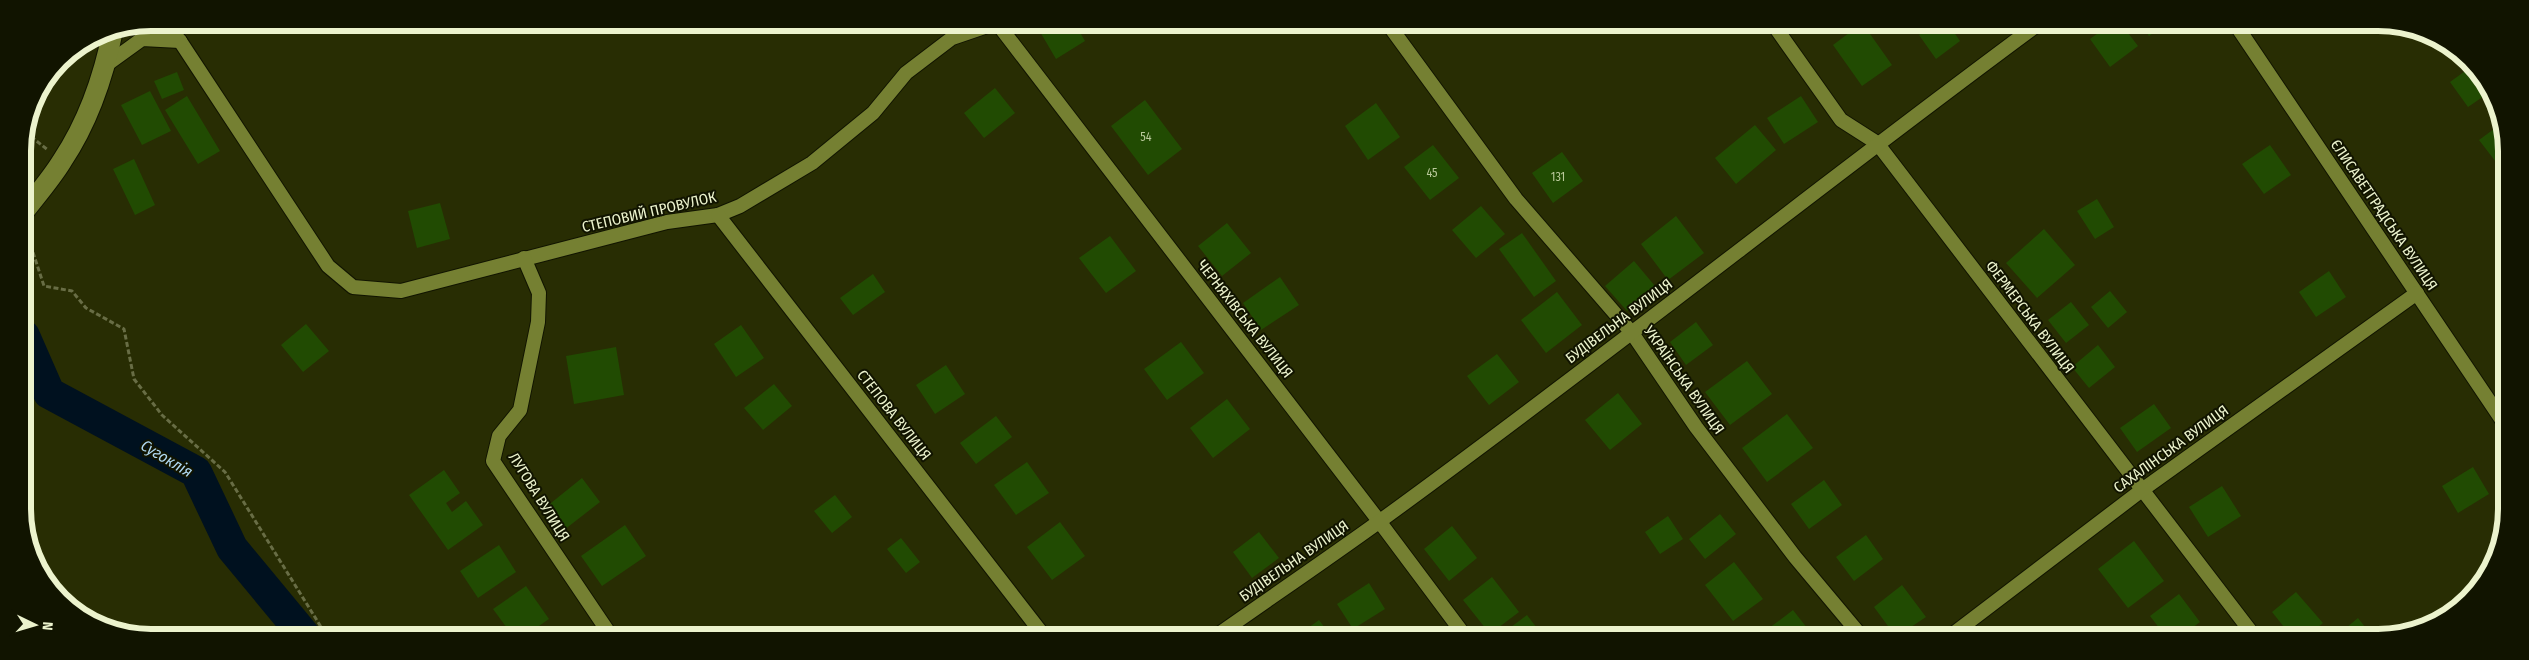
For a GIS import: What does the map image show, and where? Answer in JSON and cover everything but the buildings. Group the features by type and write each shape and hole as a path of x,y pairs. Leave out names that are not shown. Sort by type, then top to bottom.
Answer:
{"street":[{"name":"СТЕПОВИЙ ПРОВУЛОК","path":"172,31 328,266 353,287 401,291 667,222 718,215 740,206 812,163 873,113 906,73 952,38 974,31"},
{"name":"ЧЕРНЯХІВСЬКА ВУЛИЦЯ","path":"1001,31 1380,521 1459,628"},
{"name":"УКРАЇНСЬКА ВУЛИЦЯ","path":"1393,31 1516,199 1632,333 1708,442 1795,557 1855,628"},
{"name":"ФЕРМЕРСЬКА ВУЛИЦЯ","path":"1778,31 1841,120 1877,143 2248,628"},
{"name":"БУДІВЕЛЬНА ВУЛИЦЯ","path":"1227,629 1380,521 1632,333 1877,143 2029,31"},
{"name":"ЄЛИСАВЕТГРАДСЬКА ВУЛИЦЯ","path":"2240,31 2498,414"},
{"path":"32,210 79,132 106,64 111,38"},
{"path":"106,64 142,39 180,41"},
{"name":"СТЕПОВА ВУЛИЦЯ","path":"718,215 1038,629"},
{"name":"ЛУГОВА ВУЛИЦЯ","path":"524,258 539,293 538,322 520,410 499,436 493,461 606,629"},
{"name":"САХАЛІНСЬКА ВУЛИЦЯ","path":"1961,628 2142,490 2417,293"}],"path":[{"path":"32,137 62,161"},
{"path":"32,244 44,286 72,291 86,308 124,328 134,379 162,415 224,472 322,629"}],"waterway":[{"name":"Сугоклія","path":"31,353 49,393 196,472 232,548 299,629"}]}
